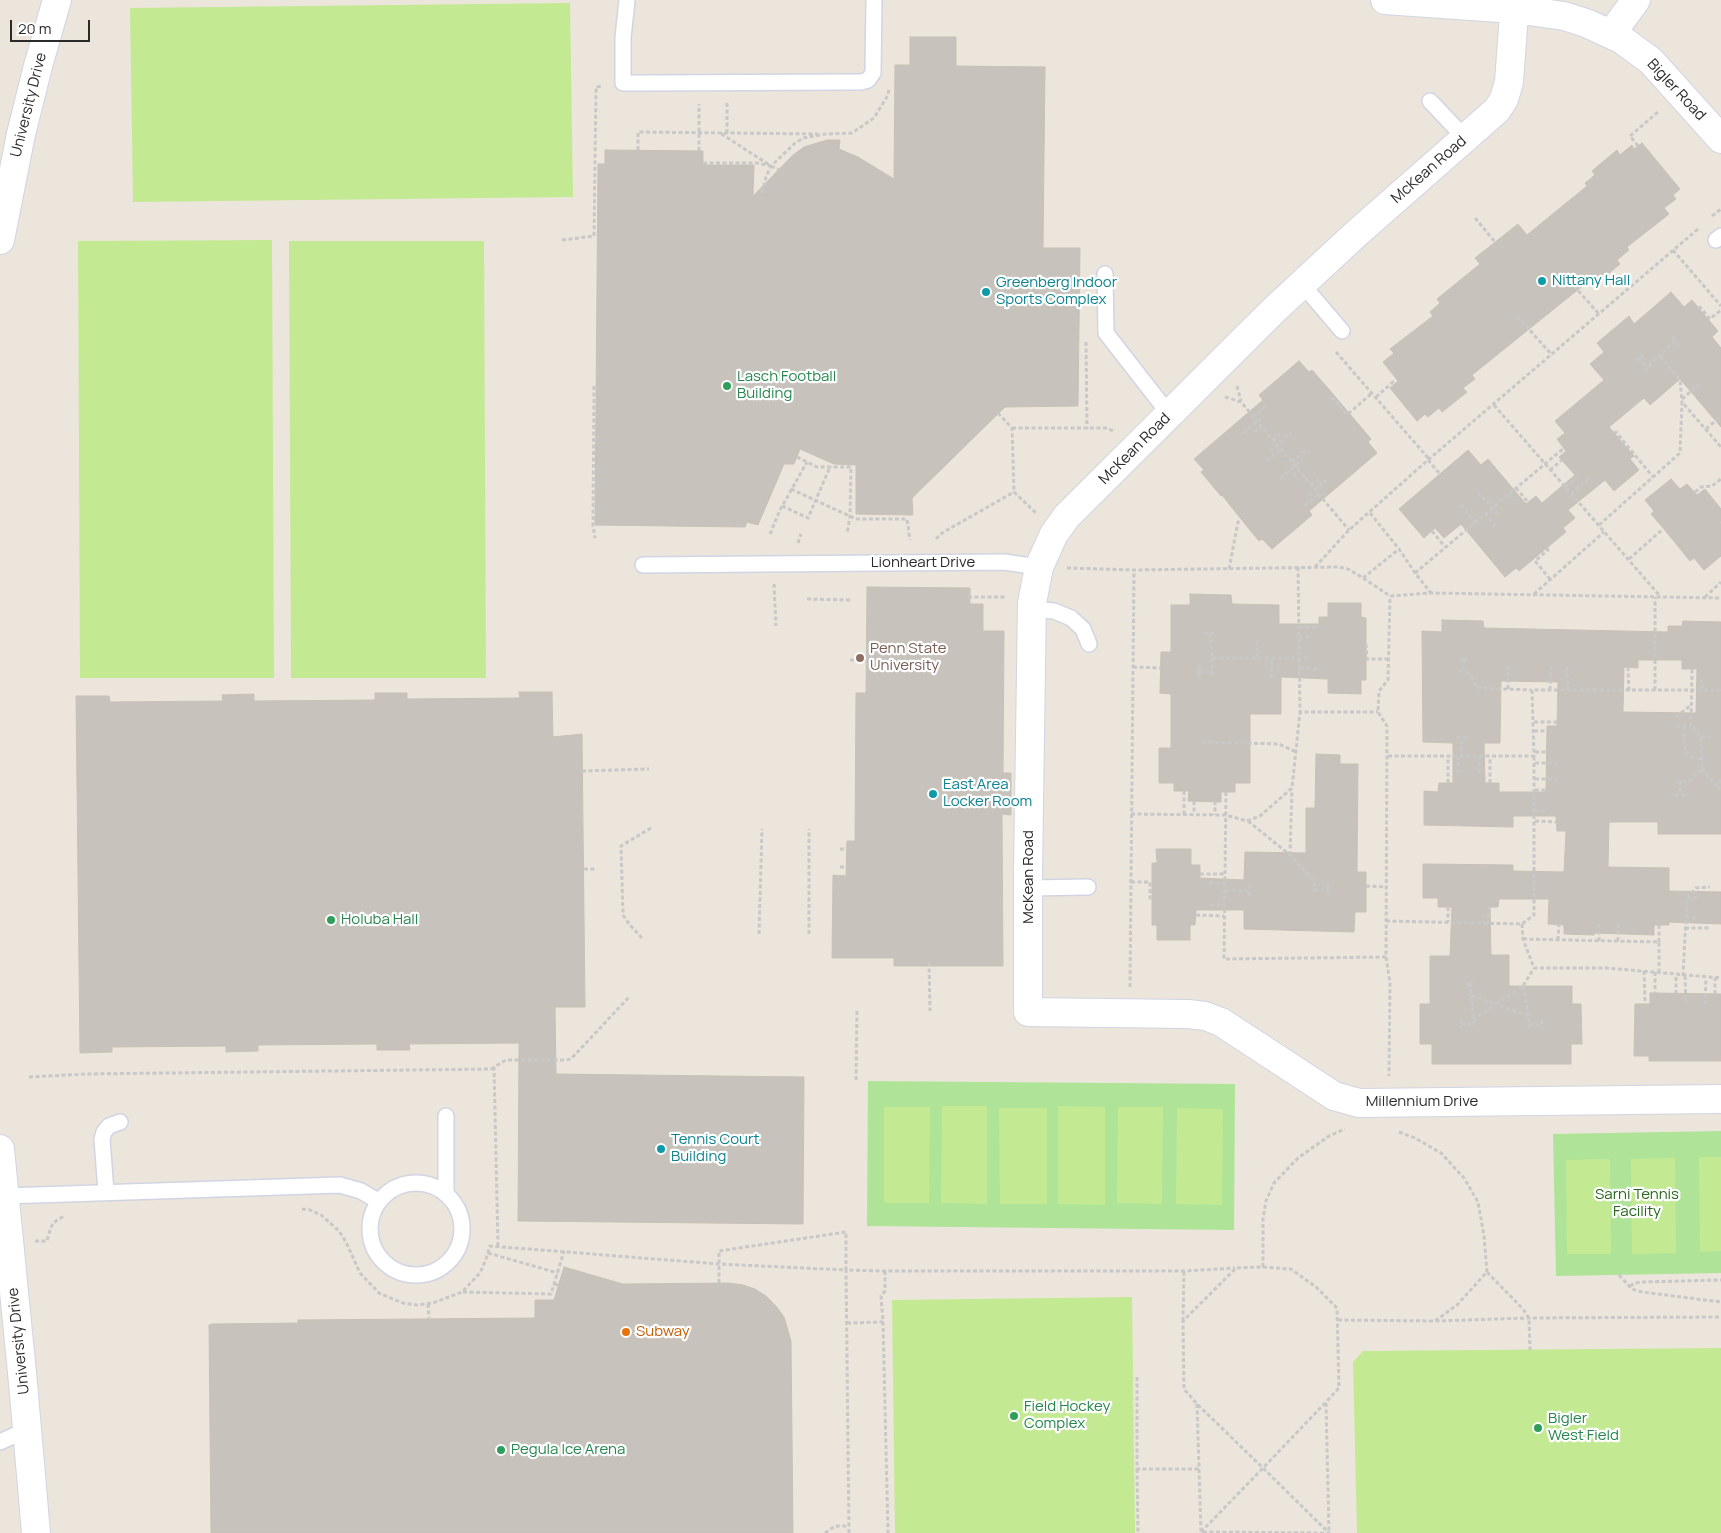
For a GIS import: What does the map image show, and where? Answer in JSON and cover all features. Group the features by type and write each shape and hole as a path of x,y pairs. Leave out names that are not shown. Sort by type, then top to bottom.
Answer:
{"street":[{"name":"University Drive","path":"0,240 38,66 57,0"},
{"name":"Bigler Road","path":"1385,0 1514,4 1574,18 1612,34 1641,53 1661,71 1721,139"},
{"path":"1612,34 1636,0"},
{"name":"McKean Road","path":"1028,1012 1024,603 1054,534 1068,516 1302,284 1497,110 1507,91 1512,62 1514,4"},
{"name":"Millennium Drive","path":"1028,1012 1188,1014 1205,1016 1221,1022 1334,1096 1359,1103 1721,1099"},
{"name":"University Drive","path":"0,1149 28,1429 36,1533"}],"lane":[{"path":"627,0 623,38 623,83 848,82 868,80 873,73 874,0"},
{"path":"1430,101 1465,138"},
{"path":"1105,274 1106,332 1170,414"},
{"path":"1302,284 1342,331"},
{"name":"Lionheart Drive","path":"643,565 1004,562 1039,566"},
{"path":"1024,603 1054,610 1071,618 1084,629 1089,644"},
{"path":"1028,888 1088,887"},
{"path":"446,1116 446,1193"},
{"path":"106,1192 102,1140 104,1132 109,1126 120,1122"},
{"path":"408,1183 428,1184 446,1193 458,1207 463,1224 462,1242 453,1258 440,1270 422,1276 404,1275 388,1267 376,1253 370,1236 371,1218 378,1202 392,1189 408,1183"},
{"path":"5,1196 340,1185 361,1191 378,1202"},
{"path":"0,1442 28,1429"}],"path":[{"path":"562,240 596,236 596,87 623,83"},
{"path":"699,150 700,83"},
{"path":"727,133 728,83"},
{"path":"1638,146 1630,136 1652,117"},
{"path":"638,150 638,132 826,134"},
{"path":"720,133 780,170"},
{"path":"762,193 766,176 772,166 795,143"},
{"path":"705,165 705,163 748,163 772,166"},
{"path":"1707,220 1721,208"},
{"path":"1475,218 1495,242"},
{"path":"1314,567 1350,530 1429,460 1700,226"},
{"path":"1673,250 1721,308 1710,319 1699,308"},
{"path":"1574,286 1599,314"},
{"path":"1517,316 1552,355"},
{"path":"1087,429 1086,340 1106,332"},
{"path":"1672,337 1679,345"},
{"path":"1644,371 1675,341"},
{"path":"1335,350 1440,474"},
{"path":"1636,361 1643,355"},
{"path":"1599,525 1680,453 1682,400 1680,380 1660,356"},
{"path":"1639,358 1648,368"},
{"path":"1376,397 1392,382 1394,384"},
{"path":"1682,400 1702,382"},
{"path":"594,386 593,525 595,538"},
{"path":"1331,399 1348,415 1372,393"},
{"path":"1220,396 1241,402 1350,530"},
{"path":"1682,400 1720,445"},
{"path":"1253,417 1267,405"},
{"path":"1494,405 1660,597"},
{"path":"998,413 1012,428 1014,492 1041,518"},
{"path":"1243,433 1264,416"},
{"path":"1706,429 1721,416"},
{"path":"1254,432 1261,426"},
{"path":"1012,428 1107,428 1120,438"},
{"path":"1270,451 1291,432"},
{"path":"1614,433 1616,432 1654,477"},
{"path":"1273,440 1280,434"},
{"path":"1415,573 1564,448"},
{"path":"1266,461 1280,449"},
{"path":"1292,462 1306,450"},
{"path":"797,457 817,467 851,466 850,516 847,534"},
{"path":"1281,478 1302,460"},
{"path":"1550,470 1562,460"},
{"path":"770,534 782,506 806,462"},
{"path":"782,506 808,518 830,467"},
{"path":"1293,476 1299,471"},
{"path":"1309,495 1330,478"},
{"path":"1565,487 1577,478"},
{"path":"1571,494 1589,478"},
{"path":"1311,485 1318,479"},
{"path":"1708,492 1721,479"},
{"path":"1694,492 1701,487 1712,486"},
{"path":"1516,488 1528,502"},
{"path":"791,489 856,519 906,517 910,540"},
{"path":"936,539 942,533 1014,492"},
{"path":"1478,492 1498,514"},
{"path":"1305,506 1319,494"},
{"path":"1509,494 1514,501"},
{"path":"1461,506 1475,522"},
{"path":"1370,513 1431,593"},
{"path":"1485,513 1497,528"},
{"path":"1229,569 1240,519"},
{"path":"1628,560 1664,529"},
{"path":"1432,531 1445,547"},
{"path":"1533,595 1604,532"},
{"path":"1547,548 1548,550 1535,561 1550,579"},
{"path":"1363,578 1399,549"},
{"path":"1039,566 1134,570 1339,567 1348,569 1390,596 1431,593 1721,598"},
{"path":"1290,855 1292,788 1300,712 1298,567"},
{"path":"1129,1013 1134,570"},
{"path":"1704,597 1721,582"},
{"path":"774,583 776,626"},
{"path":"1390,596 1388,680 1379,691 1378,712 1387,726 1388,756 1386,957 1390,983 1389,1130 1415,1138 1441,1153 1453,1164 1472,1188 1478,1202 1484,1236 1487,1272 1524,1309 1529,1318 1530,1350"},
{"path":"968,597 1024,603"},
{"path":"1655,597 1655,690"},
{"path":"807,599 850,600"},
{"path":"1299,627 1319,627"},
{"path":"1204,633 1216,633"},
{"path":"1210,633 1212,677"},
{"path":"1299,637 1309,637"},
{"path":"1257,641 1257,658"},
{"path":"1366,644 1367,659 1388,659"},
{"path":"1212,658 1309,658"},
{"path":"1271,678 1272,659"},
{"path":"1458,672 1464,667 1466,659 1459,659"},
{"path":"850,660 867,660"},
{"path":"1508,666 1508,689"},
{"path":"1133,667 1161,668"},
{"path":"1199,667 1199,677"},
{"path":"1464,667 1478,688 1532,690 1721,690"},
{"path":"1550,690 1551,667"},
{"path":"1567,667 1568,690"},
{"path":"1300,668 1318,669"},
{"path":"1628,668 1628,690"},
{"path":"1692,669 1691,725 1701,737 1702,769 1715,785 1720,785"},
{"path":"1199,672 1212,672"},
{"path":"1702,678 1702,690"},
{"path":"1386,921 1522,924 1534,915 1535,752 1532,690"},
{"path":"1676,717 1691,705"},
{"path":"1300,712 1378,712"},
{"path":"1534,722 1557,722"},
{"path":"1676,726 1691,725"},
{"path":"1684,726 1685,751 1694,758 1702,759"},
{"path":"1534,731 1547,731"},
{"path":"1456,737 1468,737"},
{"path":"1701,737 1712,737"},
{"path":"1458,773 1462,738"},
{"path":"1204,744 1204,742 1279,744 1296,752"},
{"path":"1535,752 1547,752"},
{"path":"1388,756 1534,756"},
{"path":"1448,756 1448,783"},
{"path":"1479,773 1480,756"},
{"path":"1490,757 1490,783"},
{"path":"1535,762 1557,763"},
{"path":"582,771 649,769"},
{"path":"1685,795 1678,795 1678,782 1689,781 1702,769"},
{"path":"1535,779 1557,779"},
{"path":"1719,790 1720,779"},
{"path":"1247,821 1260,816 1292,788"},
{"path":"1535,790 1546,790"},
{"path":"1184,791 1184,814"},
{"path":"1226,792 1224,959 1386,957"},
{"path":"1194,801 1194,814"},
{"path":"1215,802 1216,815"},
{"path":"1535,811 1546,811"},
{"path":"1131,814 1226,815 1247,821 1290,855 1314,881 1314,892 1328,893 1328,885"},
{"path":"1535,821 1556,822"},
{"path":"642,938 623,915 621,846 651,828"},
{"path":"759,934 762,829"},
{"path":"809,829 809,934"},
{"path":"840,849 847,849"},
{"path":"840,867 846,867"},
{"path":"584,869 595,869"},
{"path":"1200,874 1225,874"},
{"path":"1131,882 1150,882 1150,898 1152,898"},
{"path":"1209,883 1225,884"},
{"path":"1249,885 1249,896"},
{"path":"1366,886 1386,886"},
{"path":"1686,1004 1684,976 1687,898 1696,888 1710,887"},
{"path":"1224,890 1249,890"},
{"path":"1687,898 1699,898"},
{"path":"1210,905 1224,905"},
{"path":"1448,907 1448,922"},
{"path":"1488,924 1489,907"},
{"path":"1196,915 1224,916"},
{"path":"1458,917 1458,923"},
{"path":"1478,918 1478,923"},
{"path":"1686,918 1699,918"},
{"path":"1522,924 1523,939 1534,968"},
{"path":"1558,940 1559,924"},
{"path":"1599,924 1599,941"},
{"path":"1618,924 1618,941"},
{"path":"1659,925 1659,973"},
{"path":"1685,928 1709,928"},
{"path":"1569,934 1569,940"},
{"path":"1590,934 1590,941"},
{"path":"1628,935 1628,941"},
{"path":"1649,935 1649,942"},
{"path":"1523,939 1659,942"},
{"path":"929,962 930,1012"},
{"path":"1534,968 1607,968 1721,978"},
{"path":"1461,1024 1473,1024 1496,1004 1523,986 1534,968"},
{"path":"1644,971 1645,1004"},
{"path":"1654,972 1655,994"},
{"path":"1676,975 1676,994"},
{"path":"1705,1004 1706,978"},
{"path":"1715,978 1715,994"},
{"path":"1470,983 1473,1024"},
{"path":"1523,986 1529,1026 1542,1024"},
{"path":"1471,996 1529,1016"},
{"path":"498,1246 494,1067 506,1060 571,1059 629,997"},
{"path":"856,1080 857,1011"},
{"path":"29,1077 87,1074 494,1069"},
{"path":"1263,1267 1263,1219 1266,1201 1274,1183 1298,1158 1313,1147 1344,1129 1354,1128"},
{"path":"298,1208 310,1210 321,1215 339,1231 360,1273 379,1293 403,1303 428,1304 447,1299 462,1292 480,1273 490,1246 719,1264 846,1270 1184,1271 1263,1267 1291,1269 1338,1308 1339,1388 1200,1533"},
{"path":"47,1241 53,1224 70,1213"},
{"path":"719,1283 719,1251 846,1232 849,1533"},
{"path":"462,1292 551,1294 564,1252"},
{"path":"488,1253 558,1273"},
{"path":"1183,1321 1236,1268"},
{"path":"885,1271 885,1291 881,1296 888,1533"},
{"path":"1184,1271 1184,1389 1329,1533"},
{"path":"1434,1322 1457,1305 1487,1272"},
{"path":"1619,1275 1630,1286 1642,1292 1721,1302"},
{"path":"1630,1286 1642,1282 1721,1280"},
{"path":"554,1284 561,1286"},
{"path":"428,1304 429,1318"},
{"path":"1338,1320 1434,1322 1529,1318 1721,1317"},
{"path":"847,1323 883,1322"},
{"path":"1137,1377 1138,1533"},
{"path":"1326,1402 1329,1533"},
{"path":"1198,1404 1200,1533"},
{"path":"1137,1469 1199,1469"},
{"path":"825,1533 835,1526 849,1526"},
{"path":"1200,1533 1329,1533"}],"green space":[{"path":"570,3 573,197 133,202 130,8"},
{"path":"272,240 274,678 80,678 78,241"},
{"path":"289,241 484,241 486,678 291,678"},
{"path":"868,1081 1235,1084 1234,1230 867,1226"},
{"path":"942,1106 987,1106 987,1204 941,1203"},
{"path":"1058,1106 1105,1107 1105,1205 1058,1204"},
{"path":"884,1107 930,1107 929,1203 884,1203"},
{"path":"1118,1107 1163,1107 1162,1204 1117,1203"},
{"path":"999,1108 1047,1108 1047,1204 1000,1204"},
{"path":"1177,1108 1223,1109 1222,1205 1176,1204"},
{"name":"Sarni Tennis Facility","path":"1721,1131 1721,1273 1556,1276 1553,1134"},
{"path":"1699,1157 1721,1157 1721,1251 1700,1252"},
{"path":"1675,1158 1676,1253 1632,1254 1631,1159"},
{"path":"1610,1159 1611,1254 1567,1254 1566,1160"},
{"name":"Field Hockey Complex","path":"1132,1297 1135,1533 895,1533 892,1300"},
{"name":"Bigler West Field","path":"1721,1348 1721,1533 1357,1533 1353,1362 1363,1351"}],"building":[{"path":"910,37 956,37 956,66 1045,67 1043,248 1080,248 1078,406 1005,407 912,498 913,515 856,514 856,465 834,464 800,449 794,464 784,464 758,525 747,522 745,527 595,525 598,164 605,164 605,150 703,151 703,165 754,165 753,196 793,155 804,147 827,140 840,140 839,149 858,157 894,179 895,65 910,65"},
{"name":"Nittany Hall","path":"1642,143 1680,189 1673,195 1676,199 1664,208 1669,214 1627,247 1629,250 1617,260 1620,264 1596,284 1592,280 1580,288 1472,375 1475,379 1463,388 1467,392 1442,412 1439,408 1428,417 1425,414 1417,421 1390,388 1398,381 1383,362 1394,353 1390,349 1433,316 1430,312 1440,303 1437,299 1480,264 1475,258 1518,224 1527,235 1587,186 1585,183 1595,175 1592,171 1617,150 1620,155 1632,145 1634,149"},
{"path":"1671,292 1684,307 1692,300 1718,331 1712,337 1721,348 1721,427 1680,379 1650,405 1644,398 1609,427 1634,456 1630,459 1639,470 1614,491 1605,480 1568,510 1575,518 1563,528 1566,532 1519,571 1516,568 1505,577 1461,524 1444,538 1435,528 1424,538 1399,509 1468,450 1481,465 1488,459 1526,504 1536,496 1542,503 1575,475 1559,457 1566,451 1557,439 1565,433 1555,421 1604,380 1590,364 1604,352 1597,343 1629,316 1634,324"},
{"path":"1299,361 1309,372 1312,370 1333,394 1371,439 1368,442 1377,453 1309,511 1312,515 1272,549 1262,539 1259,541 1201,472 1204,470 1194,459 1263,400 1259,395"},
{"path":"1671,479 1680,489 1687,484 1697,495 1705,489 1721,509 1721,556 1704,570 1694,558 1690,561 1651,514 1654,511 1645,500"},
{"name":"East Area Locker Room","path":"867,587 970,588 970,604 983,604 983,631 1004,631 1003,773 1011,773 1011,815 1002,814 1003,966 894,966 894,958 832,958 833,875 846,876 847,841 855,841 856,693 866,693"},
{"path":"1190,594 1231,595 1232,604 1279,605 1279,624 1319,624 1319,617 1328,617 1328,603 1361,603 1361,617 1366,618 1366,680 1361,680 1361,694 1328,693 1328,679 1281,677 1281,714 1250,714 1250,783 1235,783 1235,792 1221,792 1221,802 1188,801 1189,791 1174,791 1174,783 1159,783 1159,748 1171,748 1171,694 1160,693 1161,652 1171,652 1171,605 1190,605"},
{"path":"1442,620 1483,621 1484,628 1668,632 1668,626 1682,626 1683,621 1721,622 1721,834 1658,834 1658,822 1609,822 1608,867 1669,868 1669,891 1721,892 1721,924 1669,922 1669,925 1654,925 1654,935 1564,934 1564,925 1548,924 1549,899 1499,899 1498,907 1490,907 1491,955 1509,955 1509,986 1572,986 1572,1004 1581,1004 1582,1044 1571,1044 1571,1064 1432,1064 1432,1044 1420,1044 1420,1004 1430,1004 1430,956 1450,956 1452,907 1438,907 1438,898 1423,898 1423,864 1513,865 1513,871 1564,872 1566,831 1557,831 1556,816 1513,816 1513,827 1424,825 1424,791 1438,792 1439,783 1453,783 1453,743 1423,742 1422,631 1442,632","holes":["1638,660 1682,660 1682,669 1697,669 1696,713 1623,712 1624,667 1638,668","1501,681 1558,682 1557,726 1547,726 1546,792 1499,792 1499,783 1485,783 1484,743 1500,743"]},
{"name":"Holuba Hall","path":"519,692 552,692 553,737 582,734 585,1007 555,1007 556,1074 804,1077 803,1224 518,1221 519,1043 409,1044 410,1050 377,1050 377,1044 258,1045 258,1051 226,1052 226,1046 112,1047 112,1052 80,1053 76,696 109,696 110,702 223,701 222,695 254,694 254,701 375,700 375,693 407,693 407,699 520,698"},
{"path":"1316,754 1340,755 1340,764 1358,764 1357,872 1366,872 1366,912 1355,912 1354,932 1244,929 1244,910 1196,910 1195,925 1190,925 1190,940 1157,940 1157,925 1152,925 1152,863 1157,863 1156,849 1191,849 1191,865 1200,865 1200,878 1244,880 1245,852 1306,853 1306,808 1315,808"},
{"path":"1650,993 1721,994 1721,1061 1649,1061 1649,1056 1634,1056 1635,1004 1650,1004"},
{"name":"Pegula Ice Arena","path":"564,1267 623,1284 729,1283 743,1285 755,1289 766,1296 776,1306 784,1317 791,1341 793,1533 211,1533 209,1325 298,1323 298,1320 535,1318 535,1300 554,1300"}],"place":[{"name":"Nittany Hall","path":"1542,281"},
{"name":"Greenberg Indoor Sports Complex","path":"986,292"},
{"name":"Lasch Football Building","path":"727,386"},
{"name":"Penn State University","path":"860,658"},
{"name":"East Area Locker Room","path":"933,794"},
{"name":"Holuba Hall","path":"331,920"},
{"name":"Tennis Court Building","path":"661,1149"},
{"name":"Subway","path":"626,1332"},
{"name":"Field Hockey Complex","path":"1014,1416"},
{"name":"Bigler West Field","path":"1538,1428"},
{"name":"Pegula Ice Arena","path":"501,1450"}]}
